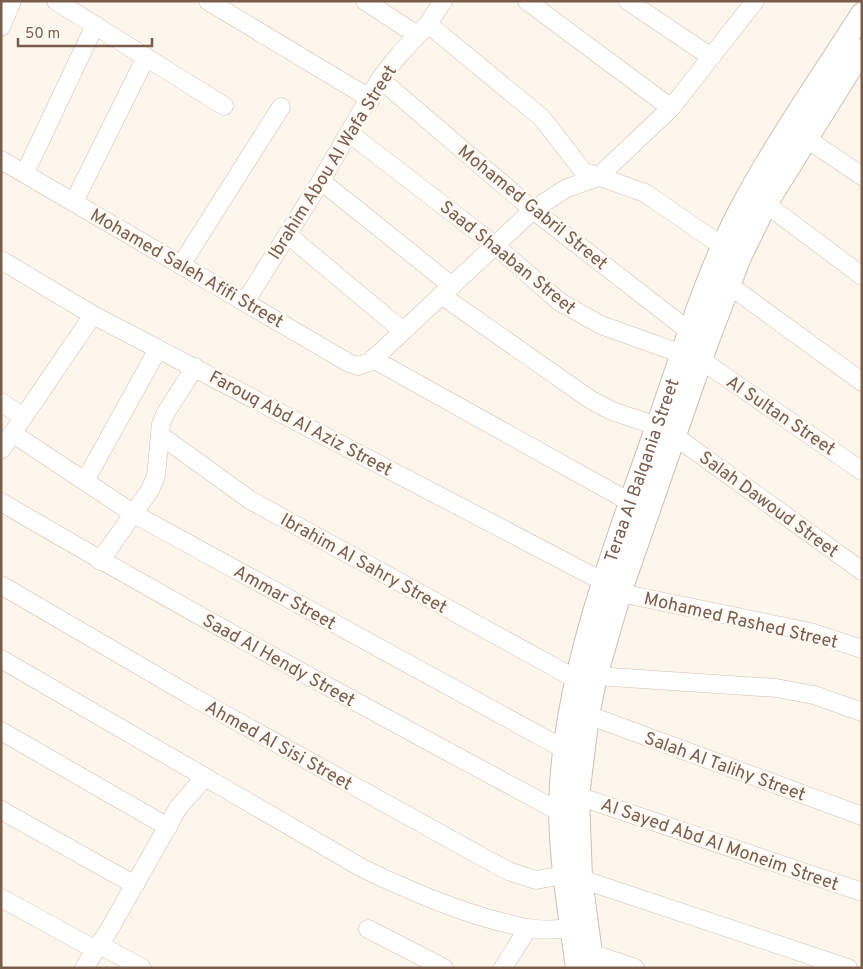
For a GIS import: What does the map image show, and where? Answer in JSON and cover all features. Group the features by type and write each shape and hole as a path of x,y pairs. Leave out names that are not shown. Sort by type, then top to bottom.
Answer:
{"street":[{"path":"56,1 224,106"},
{"path":"208,1 370,99"},
{"path":"365,1 422,30 542,118 576,165 598,177 615,181 646,193 722,246"},
{"name":"Ibrahim Abou Al Wafa Street","path":"245,302 321,182 380,80 422,30 443,1"},
{"path":"527,1 671,108"},
{"path":"628,1 711,57"},
{"path":"630,502 373,359 533,210 565,190 598,177 671,108 752,2"},
{"path":"1,27 8,3"},
{"name":"Teraa Al Balqania Street","path":"691,357 689,331 722,246 774,152 862,14"},
{"path":"24,174 95,25"},
{"path":"74,202 146,57"},
{"name":"Teraa Al Balqania Street","path":"587,963 579,927 573,877 560,812 564,750 612,587 691,357 729,285 766,204 859,59"},
{"name":"Mohamed Gabril Street","path":"380,80 533,210 689,331"},
{"path":"182,265 281,107"},
{"name":"Saad Shaaban Street","path":"349,133 496,246 560,302 601,325 691,357"},
{"path":"807,139 862,176"},
{"name":"Mohamed Saleh Afifi Street","path":"1,160 354,365 367,365 373,359"},
{"name":"Salah Dawoud Street","path":"321,182 446,291 591,400 627,417 666,432 862,571"},
{"path":"766,204 862,276"},
{"path":"288,235 403,331"},
{"name":"Farouq Abd Al Aziz Street","path":"1,260 92,314 612,587"},
{"path":"729,285 862,382"},
{"path":"1,450 92,314"},
{"path":"85,481 158,348"},
{"name":"Al Sultan Street","path":"691,357 862,470"},
{"path":"100,560 150,490 156,476 160,435 165,414 195,368"},
{"path":"1,402 24,417"},
{"name":"Teraa Al Balqania Street","path":"612,587 630,502 666,432"},
{"name":"Ammar Street","path":"12,433 134,514 564,750"},
{"name":"Ibrahim Al Sahry Street","path":"160,435 250,500 586,677"},
{"name":"Saad Al Hendy Street","path":"1,502 100,560 560,812"},
{"name":"Ahmed Al Sisi Street","path":"1,584 193,697 508,871 536,880 573,877"},
{"name":"Mohamed Rashed Street","path":"612,587 810,632 862,649"},
{"path":"1,659 362,868 402,887 443,904 528,928 579,927"},
{"path":"586,677 776,688 814,695 862,712"},
{"name":"Teraa Al Balqania Street","path":"573,877 578,796 588,715 586,677"},
{"name":"Salah Al Talihy Street","path":"588,715 862,816"},
{"path":"1,731 168,827"},
{"path":"84,968 98,948 178,808 205,777"},
{"name":"Al Sayed Abd Al Moneim Street","path":"578,796 862,892"},
{"path":"1,810 135,885"},
{"path":"573,877 848,968"},
{"path":"1,898 98,948 142,968"},
{"path":"504,968 528,928"},
{"path":"368,929 444,968"},
{"path":"587,963 635,968"}]}
